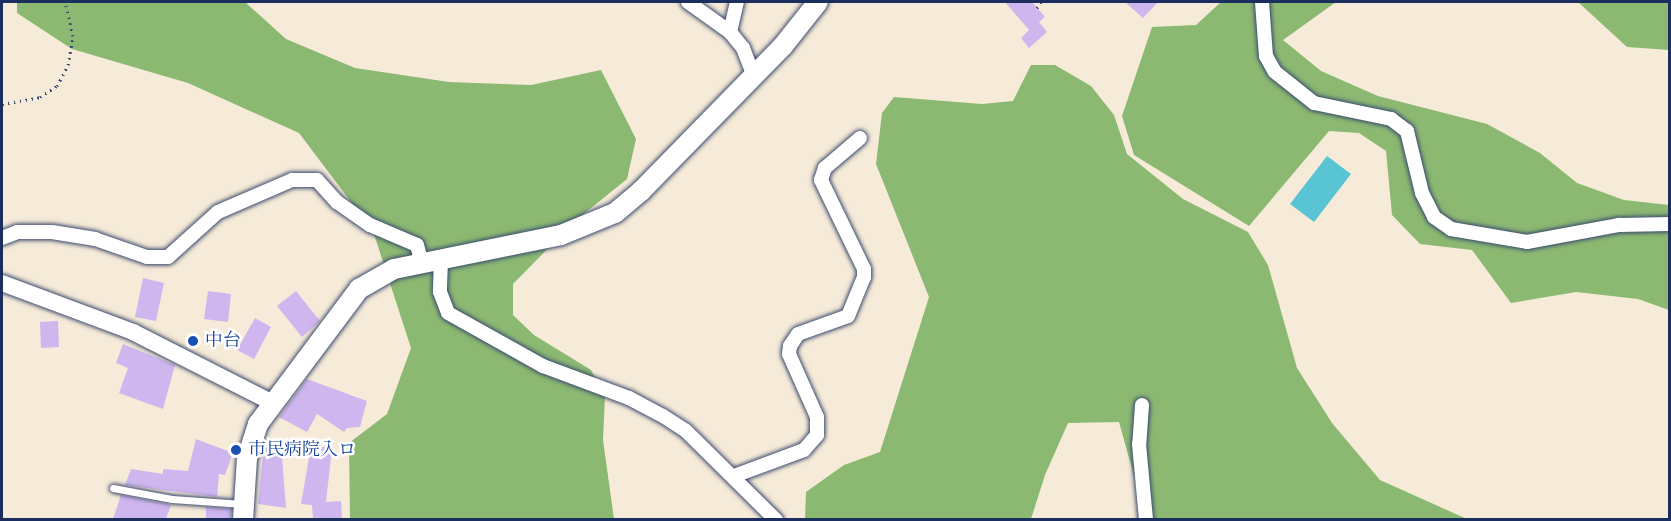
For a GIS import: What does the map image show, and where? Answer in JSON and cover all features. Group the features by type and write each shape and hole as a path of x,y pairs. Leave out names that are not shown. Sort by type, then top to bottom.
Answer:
{"main road":[{"path":"243,512 250,445 271,402 359,289 394,269 561,235 601,221 641,191 754,76 818,2"}],"street":[{"path":"688,2 730,32 743,48 754,76"},
{"path":"730,32 737,2"},
{"path":"1262,2 1266,56 1275,72 1314,103 1391,119 1407,131 1422,193 1434,217 1451,229 1527,242 1619,225 1670,224"},
{"path":"734,476 804,450 817,435 817,417 789,354 790,346 798,334 848,316 864,277 864,269 821,180 825,168 860,138"},
{"path":"2,238 18,232 52,232 95,239 147,257 168,257 218,212 292,180 317,180 337,202 370,225 417,245 431,262 442,303 456,319 543,366 629,398 663,416 734,476 776,519"},
{"path":"2,283 133,332 271,402"},
{"path":"1143,405 1139,444 1146,519"}],"lane":[{"path":"113,488 243,512"}],"path":[{"path":"2,104 40,97 57,86 68,65 73,36 65,2"},
{"path":"1037,8 1041,2"}],"green space":[{"path":"17,2 245,2 286,39 355,68 449,82 531,85 601,70 636,139 627,179 575,221 513,284 513,315 534,335 591,370 605,396 603,440 614,519 350,519 349,443 387,414 411,348 373,231 299,133 188,83 72,49 17,13"},
{"path":"1221,2 1336,2 1283,40 1321,71 1378,96 1487,124 1540,153 1577,183 1624,200 1669,205 1669,310 1638,299 1576,292 1511,303 1472,250 1420,244 1392,215 1386,151 1359,133 1329,131 1249,226 1134,155 1122,116 1152,27 1196,25"},
{"path":"1578,2 1669,2 1669,50 1627,47"},
{"path":"1031,65 1055,65 1091,86 1114,115 1127,154 1183,199 1248,232 1268,265 1297,368 1332,423 1380,480 1467,519 1146,519 1119,422 1068,423 1045,475 1031,519 805,520 806,492 844,465 880,452 929,297 876,164 882,113 894,97 982,104 1013,101"}],"water":[{"path":"1327,156 1351,174 1314,222 1290,204"}],"building":[{"path":"1005,2 1032,2 1045,17 1039,22 1047,32 1029,48 1021,38 1029,30"},
{"path":"1125,2 1158,2 1143,18"},
{"path":"143,278 164,283 156,321 135,317"},
{"path":"208,291 231,294 228,322 204,319"},
{"path":"296,291 320,321 302,337 277,306"},
{"path":"255,318 271,327 254,359 237,350"},
{"path":"58,321 59,347 41,348 40,322"},
{"path":"123,344 175,365 163,409 119,393 128,368 116,363"},
{"path":"307,379 367,401 360,427 347,428 344,432 317,414 307,432 279,417"},
{"path":"196,439 233,453 225,475 219,474 217,497 125,485 131,469 163,474 163,469 188,471"},
{"path":"281,443 286,508 258,504 264,444"},
{"path":"311,446 332,448 326,502 341,501 342,519 313,519 312,505 301,504"},
{"path":"121,495 171,505 166,519 113,519"},
{"path":"206,507 232,509 231,519 206,519"}],"place":[{"name":"中台","path":"193,341"},
{"name":"市民病院入ロ","path":"236,450"}]}
